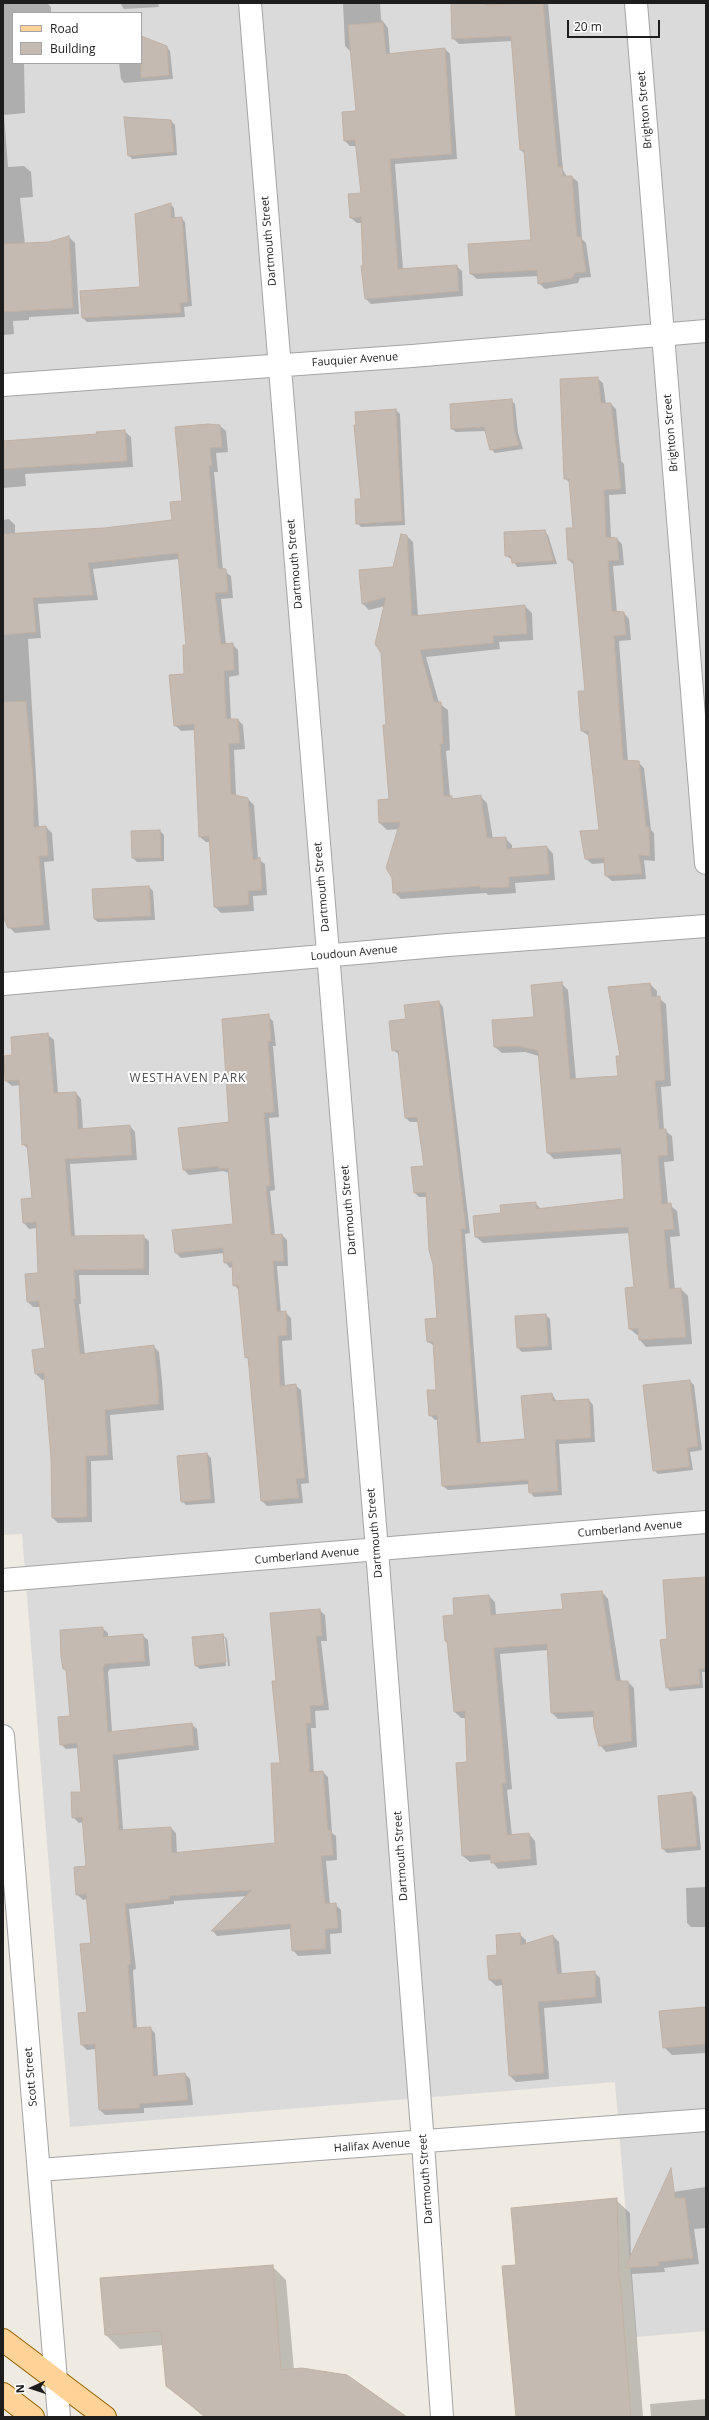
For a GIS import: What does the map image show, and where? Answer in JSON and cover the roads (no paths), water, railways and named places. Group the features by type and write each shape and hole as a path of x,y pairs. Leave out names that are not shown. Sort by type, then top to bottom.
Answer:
{"main road":[{"path":"3,2340 105,2417"},
{"path":"3,2394 33,2417"}],"street":[{"name":"Dartmouth Street","path":"250,3 377,1550 423,2143 442,2417"},
{"name":"Brighton Street","path":"636,3 706,863"},
{"name":"Fauquier Avenue","path":"3,385 279,366 706,331"},
{"name":"Loudoun Avenue","path":"3,984 706,926"},
{"name":"Cumberland Avenue","path":"3,1580 706,1522"},
{"name":"Scott Street","path":"3,1736 59,2417"},
{"name":"Halifax Avenue","path":"39,2170 423,2143 706,2120"}],"district":[{"name":"WESTHAVEN PARK","path":"188,1079"}]}
